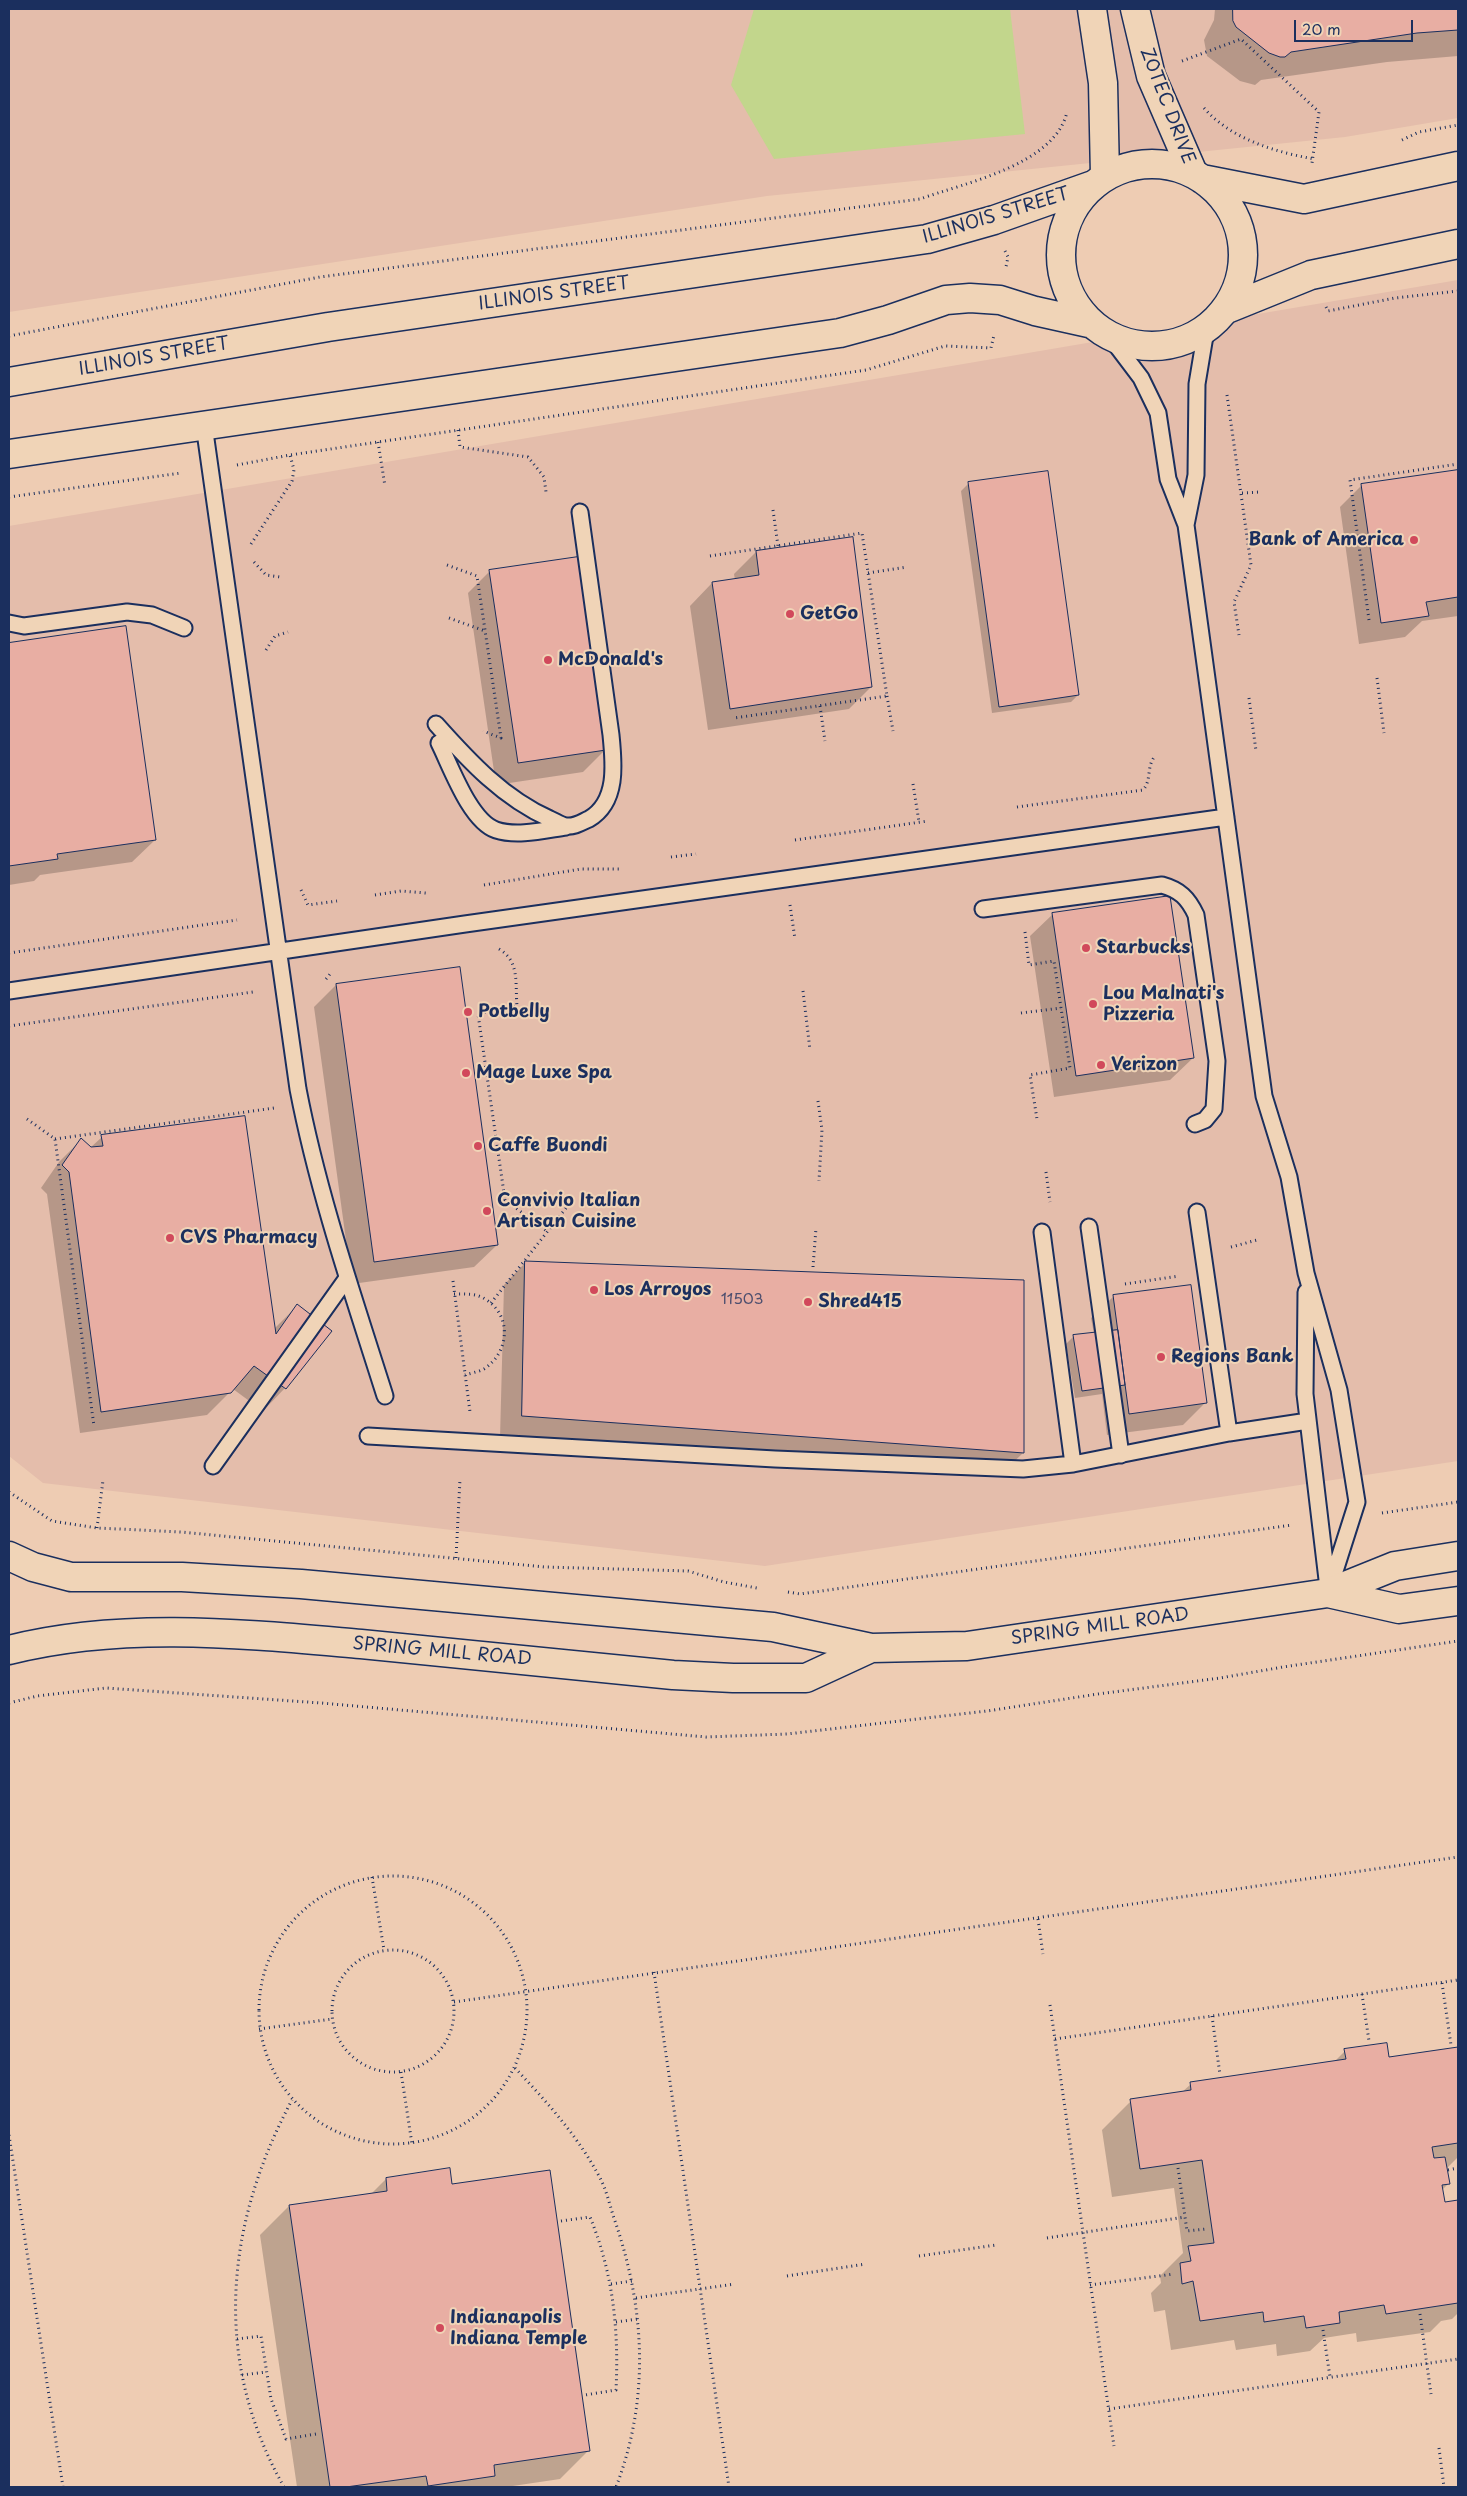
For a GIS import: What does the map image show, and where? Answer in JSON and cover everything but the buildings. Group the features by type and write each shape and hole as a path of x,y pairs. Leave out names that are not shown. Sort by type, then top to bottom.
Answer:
{"street":[{"path":"1092,9 1102,83 1099,181 1076,204 1064,227 1060,253 1063,278 1073,303 1100,330"},
{"name":"ZOTEC DRIVE","path":"1135,9 1151,76 1198,176"},
{"name":"ILLINOIS STREET","path":"9,382 328,327 927,239 994,220 1099,181 1126,167 1148,164 1171,166 1198,176"},
{"path":"1198,176 1304,199 1458,166"},
{"path":"9,454 840,333 888,320 946,300 970,298 1000,300 1100,330 1134,346 1159,347 1183,342 1206,330 1226,309 1240,283 1243,254 1238,225 1224,199 1198,176"},
{"path":"1226,309 1311,275 1458,244"},
{"name":"SPRING MILL ROAD","path":"9,1556 33,1567 71,1577 182,1577 311,1584 773,1628 871,1648 968,1646 1328,1593 1394,1566 1458,1556"},
{"name":"SPRING MILL ROAD","path":"1328,1593 1399,1609 1458,1601"},
{"name":"SPRING MILL ROAD","path":"9,1650 66,1639 128,1632 253,1634 673,1675 732,1678 806,1678 871,1648"}],"lane":[{"path":"1100,330 1141,378 1158,413 1168,479 1186,525 1264,1096 1289,1177 1306,1273 1339,1390 1357,1502 1328,1593"},
{"path":"1186,525 1196,475 1197,384 1206,330"},
{"path":"204,425 298,1090 307,1136 347,1278 385,1396"},
{"path":"439,743 473,812 495,830 521,832 579,824 596,814 609,796 614,767 580,512"},
{"path":"9,623 24,626 127,612 152,615 184,628"},
{"path":"436,724 474,767 528,809 567,826"},
{"path":"9,991 1014,845 1226,817"},
{"path":"983,909 1162,885 1181,892 1190,901 1196,915 1217,1061 1214,1109 1205,1120 1195,1124"},
{"path":"1197,1212 1229,1433"},
{"path":"1089,1227 1121,1455"},
{"path":"1042,1232 1073,1464"},
{"path":"1306,1273 1305,1394 1328,1593"},
{"path":"213,1466 347,1278"},
{"path":"368,1436 775,1459 1023,1469 1073,1464 1229,1433 1308,1421"}],"path":[{"path":"1181,62 1241,39 1319,112 1313,159 1304,199"},
{"path":"1179,54 1183,69"},
{"path":"1201,102 1218,122 1268,149 1313,159 1322,159"},
{"path":"9,336 320,277 920,199 1010,168 1050,142 1065,118 1067,109"},
{"path":"1393,145 1419,132 1458,125"},
{"path":"9,497 210,469 290,454 866,370 945,346 991,348 1008,257 976,179"},
{"path":"1311,275 1328,311 1396,298 1458,291"},
{"path":"1227,395 1242,493 1250,565 1234,602 1239,635"},
{"path":"458,430 460,448 528,457 544,477 546,492"},
{"path":"378,442 384,486"},
{"path":"250,550 253,539 292,481 294,470 290,454"},
{"path":"1369,620 1350,480 1458,464"},
{"path":"1242,493 1260,492"},
{"path":"773,510 778,546"},
{"path":"710,556 862,533 893,731"},
{"path":"251,555 258,568 266,575 280,577"},
{"path":"447,565 477,576 501,738 479,729"},
{"path":"868,573 907,568"},
{"path":"449,618 485,631"},
{"path":"265,653 275,636 288,632"},
{"path":"1377,678 1384,733"},
{"path":"734,718 887,696"},
{"path":"1249,698 1256,751"},
{"path":"820,706 825,741"},
{"path":"1017,807 1143,790 1148,785 1149,764 1155,756"},
{"path":"913,784 919,822"},
{"path":"795,840 928,821"},
{"path":"671,857 696,854"},
{"path":"484,885 581,870 619,869"},
{"path":"298,885 308,905 337,901"},
{"path":"375,895 401,891 426,893"},
{"path":"790,905 794,940"},
{"path":"9,953 237,920"},
{"path":"1024,928 1029,965 1054,961 1070,1068 1030,1075 1037,1119"},
{"path":"494,949 509,955 514,966 517,1006 478,1014 506,1200 548,1232"},
{"path":"326,979 335,970"},
{"path":"9,1026 253,992"},
{"path":"802,992 810,1050"},
{"path":"1021,1013 1061,1008"},
{"path":"818,1101 822,1130 819,1181"},
{"path":"26,1119 55,1140 275,1108"},
{"path":"55,1140 94,1426"},
{"path":"1046,1172 1050,1202"},
{"path":"491,1303 574,1198"},
{"path":"813,1267 816,1228"},
{"path":"1228,1247 1257,1240"},
{"path":"1121,1277 1122,1284 1186,1274"},
{"path":"453,1282 470,1412"},
{"path":"454,1294 470,1294 483,1298 491,1303 504,1320 503,1347 495,1359 482,1370 465,1375"},
{"path":"456,1558 460,1479"},
{"path":"97,1528 102,1480"},
{"path":"9,1492 52,1521 97,1528 181,1532 554,1567 688,1570 724,1582 762,1589"},
{"path":"1398,1511 1458,1502"},
{"path":"781,1592 809,1592 1276,1527"},
{"path":"9,1703 37,1696"},
{"path":"454,2002 1458,1857"},
{"path":"399,1876 425,1880 450,1888 472,1902 491,1919 507,1940 519,1964 525,1992 527,2016 523,2042 515,2068 501,2090 484,2110 462,2126 438,2138 412,2144 386,2145 360,2141 335,2132 312,2118 292,2100 277,2079 269,2063 259,2029 258,2002 262,1976 272,1952 285,1929 303,1910 324,1894 348,1883 372,1877 399,1876"},
{"path":"372,1877 384,1950"},
{"path":"1038,1919 1043,1954"},
{"path":"384,1950 408,1951 430,1962 445,1979 454,2002 452,2026 442,2048 424,2064 401,2072 377,2070 356,2060 340,2042 332,2019 333,1995 344,1974 361,1958 384,1950"},
{"path":"654,1972 730,2487"},
{"path":"1055,2038 1458,1980"},
{"path":"1442,1983 1451,2045"},
{"path":"1362,1994 1369,2042"},
{"path":"1050,2005 1114,2446"},
{"path":"1212,2016 1220,2075"},
{"path":"259,2029 332,2019"},
{"path":"515,2068 549,2104 601,2179 628,2261 636,2298 638,2319 639,2386 632,2434 616,2487"},
{"path":"401,2072 412,2144"},
{"path":"284,2487 263,2446 242,2375 237,2339 237,2269 245,2219 254,2184 272,2137 292,2100"},
{"path":"9,2135 63,2487"},
{"path":"1178,2168 1187,2231 1206,2229"},
{"path":"1448,2170 1458,2168"},
{"path":"561,2221 590,2217 598,2236 611,2284 616,2322 616,2390 584,2395"},
{"path":"1047,2238 1185,2217"},
{"path":"918,2256 996,2245"},
{"path":"787,2276 866,2264"},
{"path":"1090,2285 1174,2274"},
{"path":"611,2284 632,2281"},
{"path":"636,2298 735,2284"},
{"path":"1420,2314 1431,2394"},
{"path":"616,2322 638,2319"},
{"path":"1324,2330 1330,2377"},
{"path":"237,2339 261,2336 272,2399 286,2439 316,2434"},
{"path":"1108,2409 1458,2359"},
{"path":"242,2375 266,2372"},
{"path":"1439,2448 1444,2487"}],"shaded area":[{"path":"9,9 1458,9 1458,118 1345,137 767,196 9,312"},
{"path":"1458,280 1458,1461 765,1566 43,1483 9,1456 9,526"}],"green space":[{"path":"754,9 1010,9 1025,134 774,159 731,85"}],"place":[{"name":"Bank of America","path":"1414,540"},
{"name":"GetGo","path":"790,614"},
{"name":"McDonald's","path":"548,660"},
{"name":"Starbucks","path":"1086,948"},
{"name":"Lou Malnati's Pizzeria","path":"1093,1004"},
{"name":"Potbelly","path":"468,1012"},
{"name":"Verizon","path":"1101,1065"},
{"name":"Mage Luxe Spa","path":"466,1073"},
{"name":"Caffe Buondi","path":"478,1146"},
{"name":"Convivio Italian Artisan Cuisine","path":"487,1211"},
{"name":"CVS Pharmacy","path":"170,1238"},
{"name":"Los Arroyos","path":"594,1290"},
{"name":"Shred415","path":"808,1302"},
{"name":"Regions Bank","path":"1161,1357"},
{"name":"Indianapolis Indiana Temple","path":"440,2328"}]}
